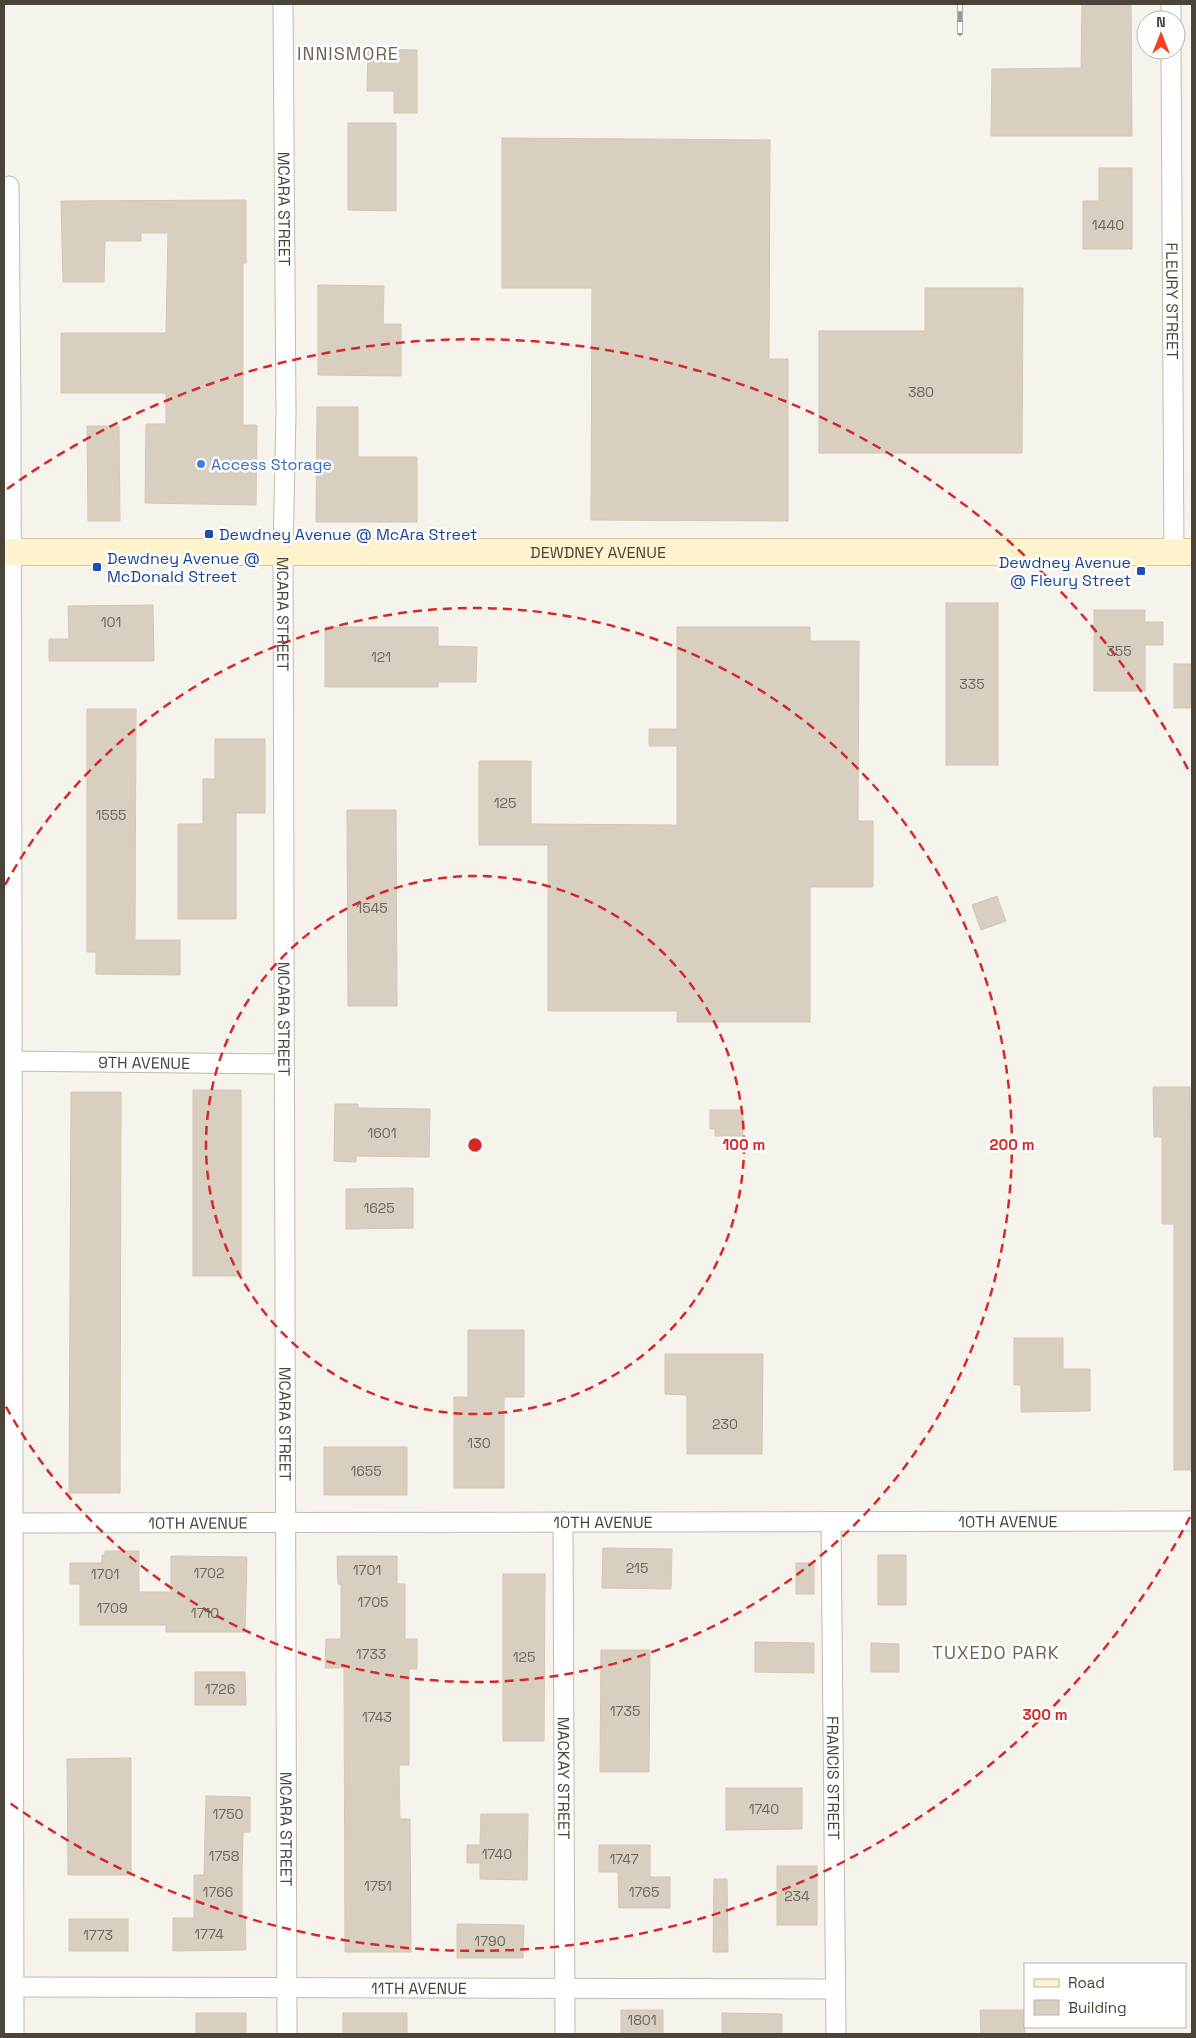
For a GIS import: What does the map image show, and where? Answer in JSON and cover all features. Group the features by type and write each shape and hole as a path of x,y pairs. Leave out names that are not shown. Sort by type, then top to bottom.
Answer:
{"street":[{"name":"MCARA STREET","path":"283,4 286,413 283,552 287,2034"},
{"name":"FLEURY STREET","path":"1171,60 1183,552"},
{"path":"9,186 8,1061 13,1523 9,1987 14,2034"},
{"name":"DEWDNEY AVENUE","path":"8,552 1183,552"},
{"name":"9TH AVENUE","path":"8,1061 284,1064"},
{"name":"10TH AVENUE","path":"13,1523 1192,1521"},
{"name":"MACKAY STREET","path":"563,1522 566,2034"},
{"name":"FRANCIS STREET","path":"832,1522 836,2034"},
{"name":"11TH AVENUE","path":"9,1987 836,1989"}],"building":[{"path":"1082,4 1131,4 1132,136 991,136 992,69 1081,68"},
{"path":"368,49 417,50 417,113 394,113 394,91 367,91"},
{"path":"348,123 396,123 396,211 348,210"},
{"path":"502,138 770,140 769,359 788,359 788,521 591,520 592,288 502,288"},
{"path":"1099,168 1132,168 1132,249 1083,249 1083,201 1099,201"},
{"path":"246,200 246,263 243,263 243,425 257,425 256,505 145,503 146,424 166,424 166,393 61,393 61,333 166,333 168,233 141,233 141,241 105,241 104,282 63,282 61,201"},
{"path":"318,285 384,286 383,324 401,324 401,376 318,375"},
{"path":"925,288 1023,288 1022,453 819,453 819,331 925,331"},
{"path":"317,407 358,407 358,457 417,457 417,522 316,522"},
{"path":"87,426 119,426 120,521 88,521"},
{"path":"946,603 998,603 998,765 946,765"},
{"path":"153,605 154,661 49,661 49,639 69,639 68,606"},
{"path":"1094,610 1145,610 1145,622 1163,622 1163,645 1145,645 1145,691 1094,691"},
{"path":"325,627 438,627 438,646 477,647 476,682 438,682 438,687 325,687"},
{"path":"677,627 810,627 810,641 859,641 858,821 873,821 873,887 810,887 810,1022 677,1022 677,1011 548,1011 548,845 479,845 479,761 531,761 531,824 677,825 677,746 649,746 649,729 677,729"},
{"path":"1174,664 1192,664 1192,708 1174,708"},
{"path":"87,709 136,709 135,940 180,940 180,975 96,974 96,952 87,952"},
{"path":"215,739 265,739 265,813 236,813 236,919 178,919 178,824 203,824 203,779 215,779"},
{"path":"347,810 396,810 397,1006 348,1006"},
{"path":"997,896 1006,921 981,930 972,905"},
{"path":"1153,1087 1190,1087 1192,1147 1192,1470 1174,1470 1174,1224 1162,1224 1162,1137 1154,1137"},
{"path":"193,1090 241,1090 241,1276 193,1276"},
{"path":"71,1092 121,1092 120,1493 69,1493"},
{"path":"335,1104 358,1104 358,1108 430,1109 429,1157 356,1156 356,1162 334,1161"},
{"path":"710,1110 743,1110 743,1136 715,1136 715,1129 710,1129"},
{"path":"413,1188 413,1228 346,1229 346,1189"},
{"path":"468,1330 524,1330 524,1397 504,1397 504,1488 454,1488 454,1397 468,1397"},
{"path":"1014,1338 1063,1338 1063,1369 1090,1369 1090,1411 1021,1412 1021,1385 1014,1385"},
{"path":"665,1354 763,1354 762,1454 687,1454 687,1395 665,1394"},
{"path":"324,1447 407,1447 407,1495 324,1495"},
{"path":"603,1548 672,1549 671,1589 602,1588"},
{"path":"105,1551 139,1551 139,1592 171,1592 171,1556 247,1557 245,1632 166,1632 166,1625 80,1625 80,1584 70,1584 70,1563 102,1563 102,1555 105,1555"},
{"path":"878,1555 906,1555 906,1605 878,1605"},
{"path":"337,1556 397,1556 397,1584 405,1584 405,1639 417,1639 417,1669 409,1669 409,1765 399,1765 400,1819 410,1819 411,1952 345,1952 344,1668 325,1668 326,1639 341,1639 341,1584 338,1584"},
{"path":"796,1563 814,1563 814,1594 796,1594"},
{"path":"503,1574 545,1574 544,1741 503,1741"},
{"path":"755,1642 814,1643 814,1673 755,1672"},
{"path":"871,1643 899,1644 899,1672 871,1672"},
{"path":"601,1650 650,1650 649,1772 600,1772"},
{"path":"195,1672 245,1672 246,1705 195,1705"},
{"path":"131,1758 131,1875 68,1875 67,1759"},
{"path":"726,1788 802,1788 802,1829 726,1830"},
{"path":"206,1796 250,1797 250,1832 243,1832 242,1917 245,1917 246,1950 173,1951 173,1918 194,1918 194,1875 204,1875"},
{"path":"481,1814 528,1814 527,1880 480,1879 480,1863 467,1863 467,1845 480,1845"},
{"path":"599,1845 650,1845 650,1877 670,1877 670,1908 619,1908 618,1872 599,1872"},
{"path":"777,1866 817,1866 817,1925 777,1925"},
{"path":"714,1879 727,1879 728,1952 713,1952"},
{"path":"69,1919 128,1919 128,1951 69,1951"},
{"path":"457,1924 524,1925 523,1958 457,1958"},
{"path":"621,2010 663,2010 663,2034 621,2034"},
{"path":"980,2010 1024,2010 1025,2034 981,2034"},
{"path":"196,2013 246,2013 246,2034 196,2034"},
{"path":"343,2013 407,2013 407,2034 343,2034"},
{"path":"722,2013 782,2014 782,2034 722,2034"}],"railway":[{"path":"960,4 960,33"}],"place":[{"name":"Access Storage","path":"201,464"},
{"name":"Dewdney Avenue @ McAra Street","path":"209,534"},
{"name":"Dewdney Avenue @ McDonald Street","path":"97,567"},
{"name":"Dewdney Avenue @ Fleury Street","path":"1141,571"}],"district":[{"name":"INNISMORE","path":"348,54"},
{"name":"TUXEDO PARK","path":"996,1653"}]}
